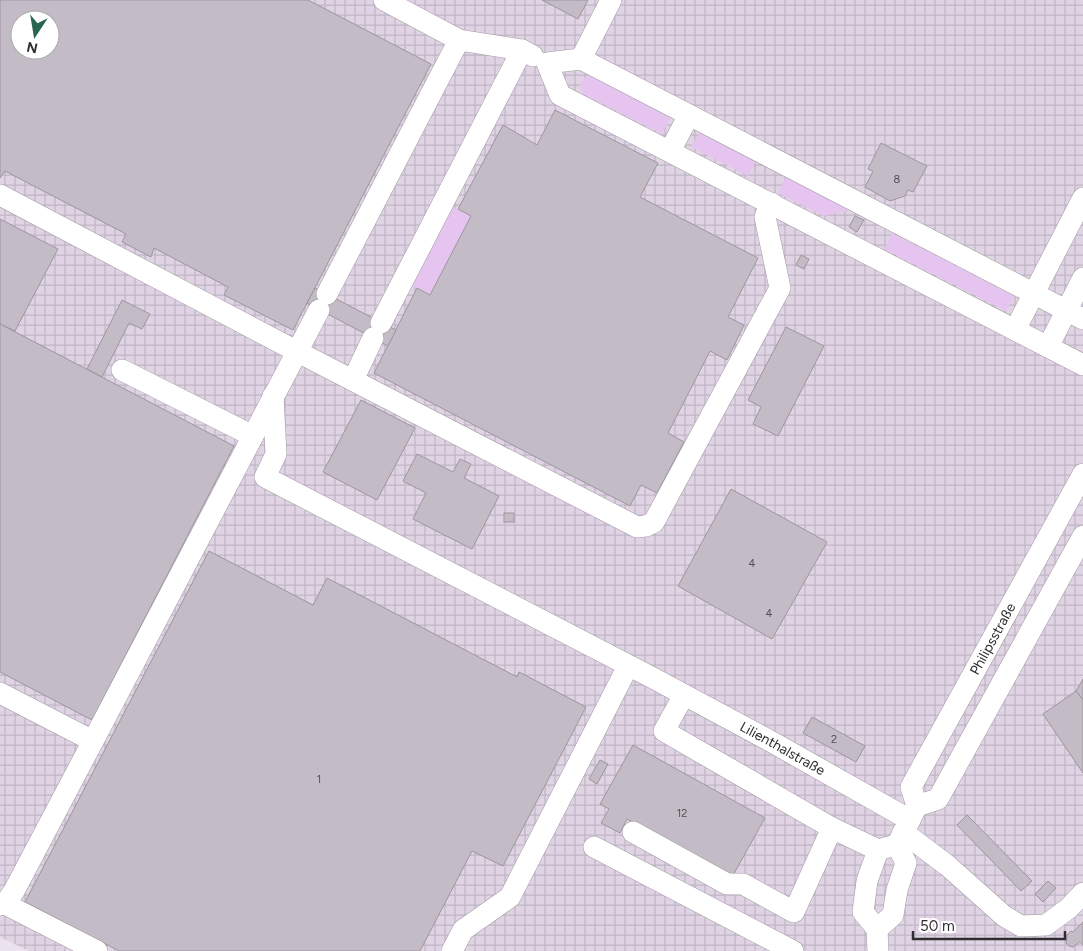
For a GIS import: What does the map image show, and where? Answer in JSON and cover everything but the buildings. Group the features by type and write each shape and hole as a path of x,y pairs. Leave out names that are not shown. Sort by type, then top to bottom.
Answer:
{"street":[{"path":"384,0 460,40 522,50 547,63 581,58 1075,314"},
{"path":"581,58 611,0"},
{"path":"97,951 2,904 14,891 460,40"},
{"path":"353,380 522,50"},
{"path":"547,63 560,95 1083,365"},
{"path":"670,151 689,115"},
{"path":"0,195 296,351 637,527 646,526 654,522 780,288 765,217 771,203"},
{"path":"1015,330 1083,198"},
{"path":"1048,347 1075,314 1083,278"},
{"path":"122,370 253,436"},
{"name":"Lilienthalstraße","path":"274,396 276,454 264,477 653,678 772,742 901,831"},
{"name":"Philipsstraße","path":"1083,474 911,787 901,831 906,863 897,890 893,914 877,929 863,912 867,882 901,831 938,800 1083,536"},
{"path":"452,951 463,930 510,897 628,666"},
{"path":"0,693 93,741"},
{"path":"684,695 664,731 832,828 901,831 948,866 1004,916 1021,926 1046,925 1069,908 1083,893"},
{"path":"633,832 727,884 743,884 794,912 832,828"},
{"path":"594,847 793,951"},
{"path":"877,929 878,951"}],"shaded area":[{"path":"0,0 1083,0 1083,951 29,951 0,937"},
{"path":"592,76 671,117 662,134 583,94 580,86 584,78"},
{"path":"700,132 756,161 748,176 691,147"},
{"path":"786,177 849,210 824,216 778,193"},
{"path":"453,207 471,216 430,295 412,286"},
{"path":"892,233 1014,296 1006,311 884,249"}]}
